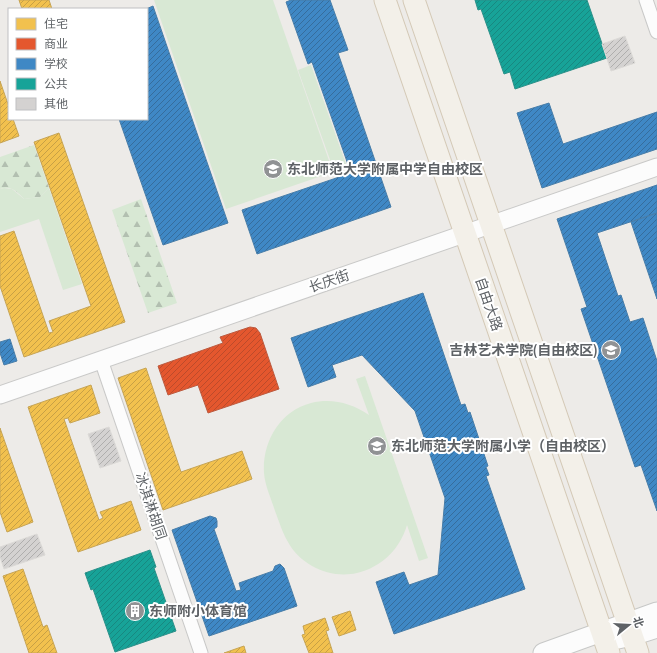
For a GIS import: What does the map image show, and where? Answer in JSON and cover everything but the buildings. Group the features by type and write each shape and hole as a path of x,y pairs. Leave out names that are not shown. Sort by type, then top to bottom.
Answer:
{"main road":[{"name":"自由大路","path":"385,0 605,642"},
{"name":"自由大路","path":"414,0 632,637"},
{"path":"632,637 657,612"},
{"path":"543,653 632,637 657,628"},
{"path":"571,653 605,642"}],"street":[{"path":"646,0 657,32"},
{"name":"长庆街","path":"0,395 657,167"},
{"name":"冰淇淋胡同","path":"101,360 201,653"}],"green space":[{"path":"154,0 273,0 333,172 226,209"},
{"path":"311,65 347,167 334,171 298,70"},
{"path":"34,145 49,188 40,197 24,199 11,189 0,189 0,157"},
{"path":"49,188 82,284 63,290 39,219 0,232 0,189 12,189 24,199 40,197"},
{"path":"141,199 177,303 148,313 112,210"},
{"path":"365,376 428,558 419,561 407,525 400,542 382,562 357,573 337,574 318,569 309,564 301,558 288,542 267,487 264,473 264,461 266,450 275,429 282,420 300,407 311,403 334,401 355,407 369,415 356,379"}],"place":[{"name":"东北师范大学附属中学自由校区","path":"273,169"},
{"name":"吉林艺术学院(自由校区)","path":"611,350"},
{"name":"东北师范大学附属小学（自由校区）","path":"377,446"},
{"name":"东师附小体育馆","path":"135,611"}]}
